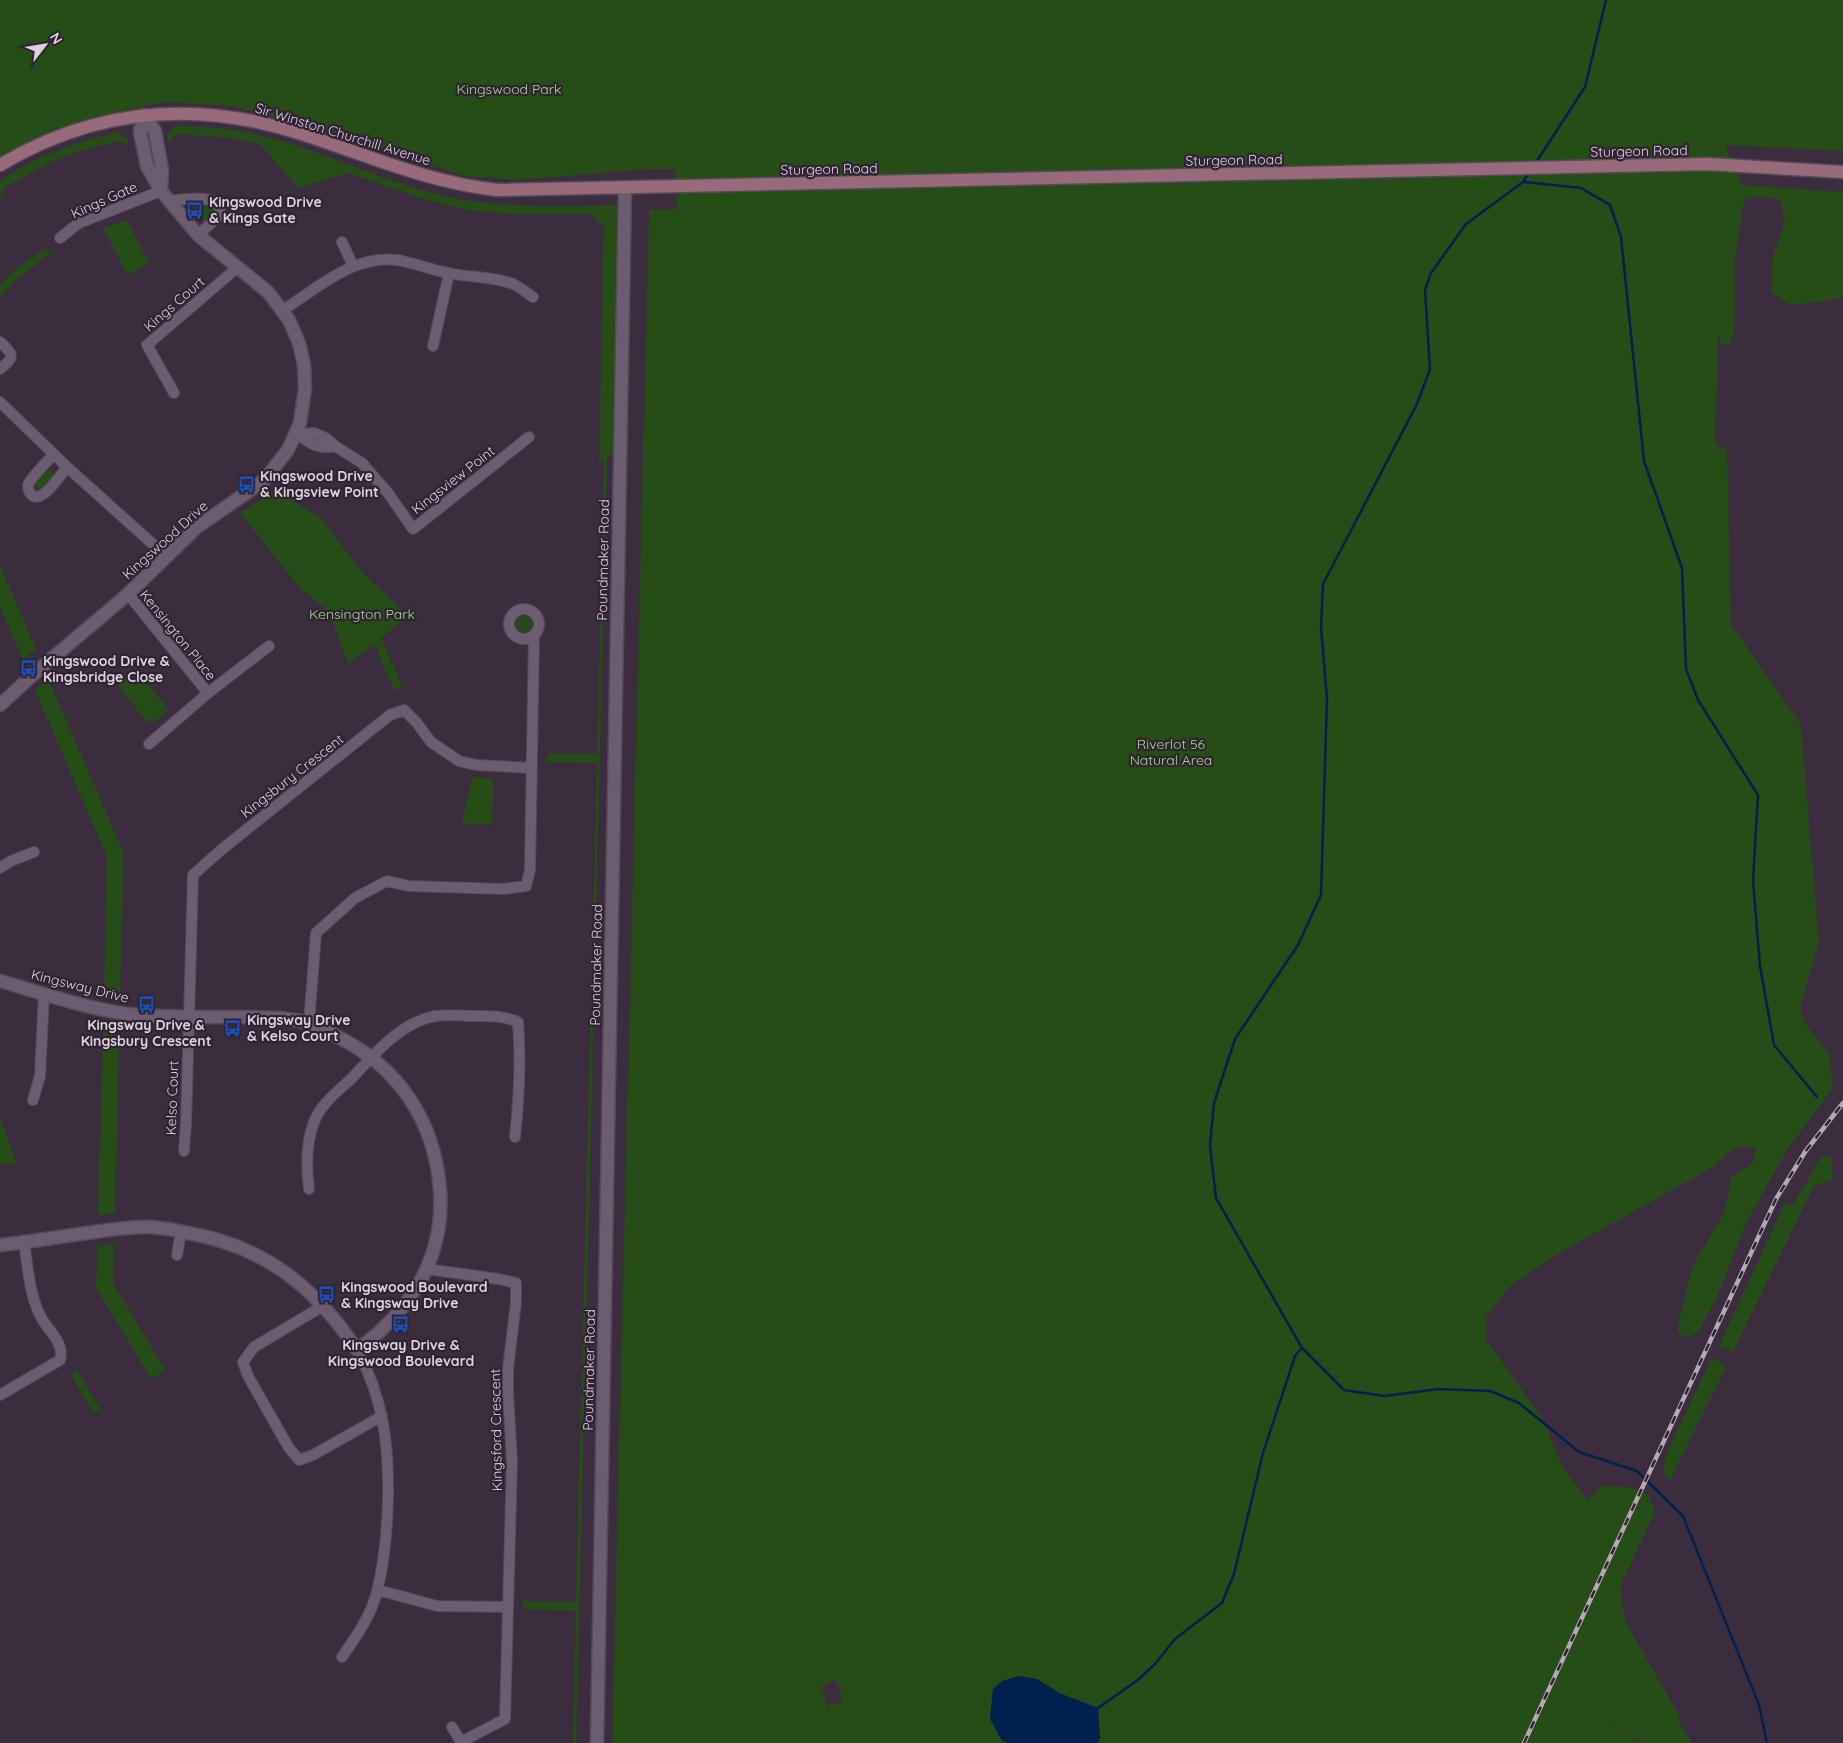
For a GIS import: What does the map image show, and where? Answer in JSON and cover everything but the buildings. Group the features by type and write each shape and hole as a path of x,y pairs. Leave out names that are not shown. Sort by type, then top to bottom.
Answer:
{"main road":[{"name":"Sir Winston Churchill Avenue","path":"0,165 43,142 69,132 109,121 144,115 206,114 253,120 302,134 416,173 484,189 524,191 625,188"},
{"name":"Sturgeon Road","path":"625,188 1707,164 1843,172"}],"street":[{"path":"144,115 155,132 165,196 212,200 216,202 220,211 218,217 198,235"},
{"name":"Poundmaker Road","path":"597,1743 625,188"},
{"name":"Kingswood Drive","path":"0,705 128,594 166,556 208,519 255,488 265,479 288,450 297,434 305,400 304,365 295,331 283,310 268,292 198,235 165,196"},
{"name":"Kings Gate","path":"60,238 79,223 165,196"},
{"path":"342,242 353,266"},
{"path":"283,310 341,272 353,266 375,260 396,260 449,273 498,280 515,285 533,297"},
{"name":"Kings Court","path":"174,393 147,345 238,267"},
{"path":"433,346 449,273"},
{"path":"0,342 12,356 0,369"},
{"path":"0,402 67,467 166,556"},
{"name":"Kingsview Point","path":"297,434 311,444 324,449 335,446 362,463 388,493 413,529 529,437"},
{"path":"54,454 30,482 28,488 31,494 37,497 43,495 67,467"},
{"name":"Kensington Place","path":"128,594 208,693"},
{"path":"309,1023 316,933 355,898 387,881 409,886 503,889 526,886 530,870 534,635"},
{"name":"Kensington Place","path":"149,744 208,693 268,646"},
{"name":"Kingsbury Crescent","path":"189,1016 193,875 221,850 390,715 404,710 417,723 431,742 458,761 476,766 532,768"},
{"path":"0,868 11,861 34,852"},
{"name":"Kingsway Drive","path":"0,981 44,994 129,1014 274,1018 309,1023 350,1043 385,1068 406,1093 422,1119 432,1148 439,1178 440,1209 436,1240 427,1269 401,1310 380,1332 357,1350"},
{"path":"33,1100 40,1076 44,994"},
{"path":"308,1190 306,1170 309,1138 314,1120 325,1105 372,1057 404,1028 433,1017 454,1015 504,1016 518,1022 517,1115 514,1137"},
{"name":"Kelso Court","path":"184,1151 189,1016"},
{"path":"0,1245 138,1227 166,1228 208,1236 268,1260 291,1275 323,1306 345,1332 366,1365 374,1387 387,1441 389,1469 387,1525 378,1590 363,1627 342,1658"},
{"path":"177,1255 180,1231"},
{"path":"0,1395 60,1360 62,1353 60,1346 41,1318 32,1295 24,1242"},
{"name":"Kingsford Crescent","path":"427,1269 516,1283 516,1302 508,1369 512,1461 505,1718 461,1742 452,1727"},
{"path":"323,1306 254,1347 243,1362 248,1376 289,1448 299,1460 313,1455 382,1416"},
{"path":"378,1590 437,1606 507,1608"}],"green space":[{"name":"Riverlot 56 Natural Area","path":"0,0 1843,0 1843,151 1725,145 1742,185 1843,192 1843,297 1827,301 1790,305 1772,293 1772,259 1785,221 1780,200 1759,196 1744,200 1735,260 1734,333 1728,347 1721,343 1718,335 1715,444 1727,450 1731,624 1801,725 1819,943 1800,1008 1806,1025 1829,1054 1833,1088 1787,1150 1745,1225 1722,1286 1699,1331 1688,1338 1677,1332 1691,1269 1725,1211 1731,1177 1754,1162 1755,1147 1735,1148 1713,1167 1556,1255 1509,1287 1486,1318 1486,1339 1542,1418 1563,1468 1588,1500 1601,1486 1619,1486 1647,1493 1655,1512 1620,1587 1625,1621 1679,1715 1681,1726 1692,1743 1648,1743 1588,1713 1646,1743 1097,1743 1100,1739 1098,1708 1059,1693 1037,1679 1002,1681 993,1690 990,1719 1002,1741 1009,1743 612,1743 649,210 677,209 675,169 650,169 517,180 466,176 383,152 319,129 231,106 165,102 94,117 55,130 0,159","holes":["834,1680 840,1688 842,1704 829,1704 827,1709 826,1698 821,1687"]},
{"path":"174,126 224,129 276,140 299,146 388,179 456,198 503,205 622,205 616,450 607,457 576,1743 573,1743 576,1611 523,1609 523,1601 576,1602 597,763 547,762 548,754 597,754 604,461 599,464 604,227 591,214 514,214 468,210 424,199 348,173 298,188 260,144 228,138 176,134 169,143 167,135"},
{"path":"118,132 128,139 128,147 119,141 74,153 51,162 5,187 0,198 0,181 28,164 72,145"},
{"path":"198,203 212,205 214,210 207,221 202,219 193,206"},
{"path":"127,220 149,263 127,275 103,228"},
{"path":"45,248 51,253 16,280 0,297 0,285 10,274"},
{"path":"47,470 53,473 52,478 41,489 37,489 35,483"},
{"name":"Kensington Park","path":"274,489 321,518 361,571 408,616 381,638 403,689 394,690 374,644 348,664 329,612 300,588 240,513"},
{"path":"0,565 36,649 23,660 0,607"},
{"path":"524,616 530,618 532,624 530,630 524,632 518,630 516,624 518,618"},
{"path":"137,671 169,710 157,720 148,723 118,686"},
{"path":"48,678 124,854 120,999 104,995 107,857 35,690"},
{"path":"472,777 493,779 492,825 462,824"},
{"path":"103,1026 119,1029 115,1213 98,1215"},
{"path":"0,1117 17,1165 0,1164"},
{"path":"1831,1155 1833,1179 1814,1186 1733,1352 1719,1346 1785,1203 1793,1205 1821,1157"},
{"path":"114,1244 113,1283 165,1370 151,1379 96,1288 98,1246"},
{"path":"1712,1357 1726,1367 1670,1480 1664,1473 1665,1457"},
{"path":"77,1370 100,1409 93,1413 71,1375"}],"water":[{"path":"1018,1676 1037,1679 1059,1693 1098,1708 1100,1739 1097,1743 1009,1743 1002,1741 990,1719 993,1689 1002,1681"}],"waterway":[{"path":"1535,164 1585,87 1606,0"},
{"path":"1529,173 1523,182 1466,224 1431,273 1425,290 1430,369 1417,404 1323,584 1321,627 1327,699 1321,895 1298,945 1235,1039 1214,1103 1210,1145 1216,1198 1302,1348 1344,1390 1384,1396 1439,1389 1490,1391 1519,1403 1579,1452 1637,1471 1683,1516 1759,1705 1767,1743"},
{"path":"1523,182 1581,188 1610,205 1621,237 1644,461 1682,568 1686,669 1698,700 1758,795 1753,881 1760,966 1774,1045 1817,1097"},
{"path":"1098,1708 1138,1680 1155,1664 1175,1639 1222,1603 1234,1574 1263,1453 1295,1356 1302,1348"}],"railway":[{"path":"1524,1743 1776,1199 1805,1152 1843,1103"}],"place":[{"name":"Kingswood Drive & Kings Gate","path":"195,210"},
{"name":"Kingswood Drive & Kingsview Point","path":"246,484"},
{"name":"Kingswood Drive & Kingsbridge Close","path":"29,669"},
{"name":"Kingsway Drive & Kingsbury Crescent","path":"146,1005"},
{"name":"Kingsway Drive & Kelso Court","path":"233,1028"},
{"name":"Kingswood Boulevard & Kingsway Drive","path":"327,1295"},
{"name":"Kingsway Drive & Kingswood Boulevard","path":"401,1325"}],"park label":[{"name":"Kingswood Park","path":"509,89"}]}
